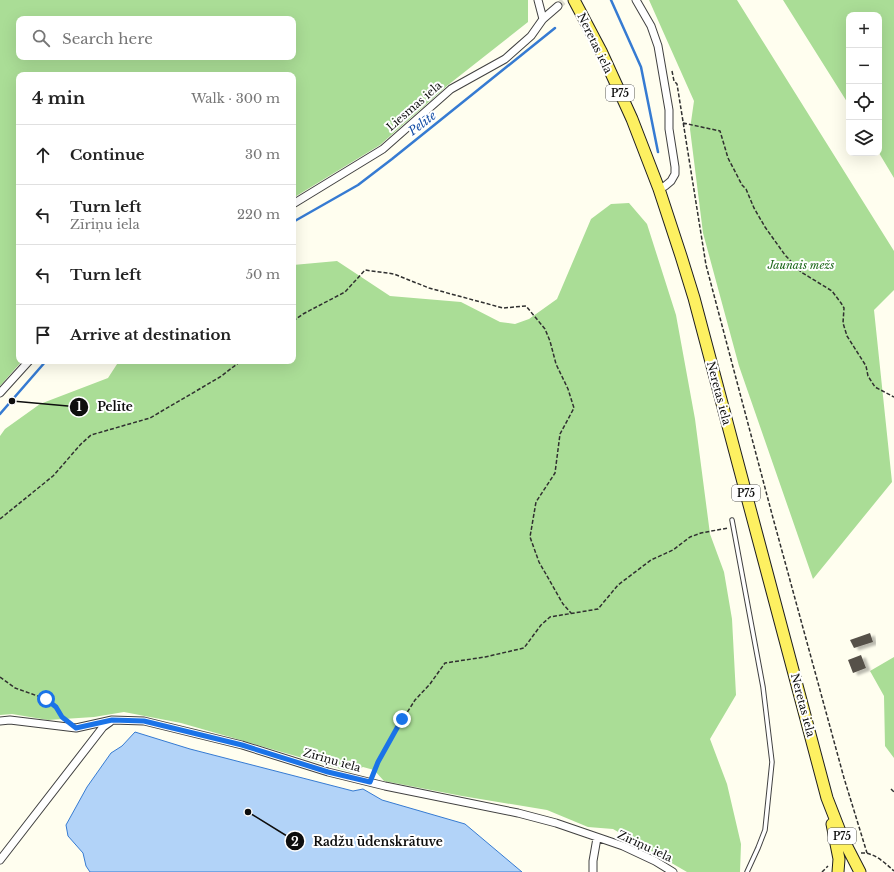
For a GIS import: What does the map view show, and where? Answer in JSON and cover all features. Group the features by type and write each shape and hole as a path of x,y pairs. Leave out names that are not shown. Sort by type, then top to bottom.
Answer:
{"main road":[{"name":"Neretas iela","path":"574,0 632,119 659,190 694,298 827,798 839,859 838,872"},
{"name":"Neretas iela","path":"827,798 843,839 860,872"}],"street":[{"path":"538,0 543,19"},
{"path":"636,0 651,26 658,46 669,110 669,129 675,167 671,181 659,190"},
{"name":"Liesmas iela","path":"296,202 383,149 416,118 451,89 504,59 531,36 543,19 558,6"},
{"path":"0,393 26,364"},
{"name":"Zīriņu iela","path":"0,721 10,720 76,728 112,720 144,721 242,745 328,772 518,813 556,823 623,846 656,861 673,872"},
{"path":"0,860 103,727 112,720"},
{"path":"593,872 593,861 597,838"}],"lane":[{"path":"732,520 763,687 772,762 765,830 747,872"}],"path":[{"path":"672,71 674,82 677,84 706,265 772,518 844,778 867,853"},
{"path":"683,123 720,131 728,158 742,185 746,189 754,208 765,227 785,255 801,272 832,291 844,308 845,314 843,323 847,336 866,366 868,376 875,387 894,397"},
{"path":"296,319 345,292 365,270 394,274 429,288 503,308 526,306 545,329 556,364 568,389 574,408 560,434 555,473 536,502 530,537 539,562 556,593 571,613"},
{"path":"0,519 53,476 81,444 91,435 150,418 220,377 237,364"},
{"path":"370,782 378,762 402,719 415,700 430,684 445,663 486,658 524,648 541,625 550,617 598,609 618,585 651,560 673,550 690,537 727,528"},
{"path":"0,677 15,688 46,699 56,707 62,717 76,728"},
{"path":"891,789 894,792"}],"green space":[{"path":"0,0 528,0 528,22 448,85 380,145 296,196 296,72 16,72 16,364 19,364 0,386"},
{"name":"Jaunais mežs","path":"649,0 737,0 894,251 894,290 874,310 892,482 813,579 739,366 703,233 690,129 694,101"},
{"path":"783,0 894,0 894,178 881,156 882,12 846,12 846,100"},
{"path":"629,203 647,224 676,315 695,419 710,534 724,572 732,619 736,695 710,739 727,784 741,844 740,872 687,872 613,829 588,827 547,810 384,781 374,770 363,767 351,772 181,723 124,712 94,717 48,720 12,714 0,715 0,436 5,429 40,404 108,378 117,364 296,364 296,265 337,261 390,296 461,302 500,322 515,324 529,319 557,299 591,219 611,204"},
{"path":"894,657 894,758 885,746 884,696 870,671"}],"water":[{"path":"135,732 190,749 353,791 363,789 382,800 465,824 522,872 90,872 86,866 83,853 68,836 66,825 87,787 111,753 122,746"}],"building":[{"path":"870,633 873,642 854,648 850,640"},
{"path":"861,655 866,668 853,673 848,660"}],"waterway":[{"path":"611,0 641,67 658,152"},
{"name":"Pelīte","path":"296,220 358,185 555,28"},
{"name":"Pelīte","path":"0,414 43,364"}],"tunnel":[{"path":"558,6 565,0"}],"place":[{"name":"Pelīte","path":"12,401"},
{"name":"Radžu ūdenskrātuve","path":"248,812"}],"route":[{"path":"46,699 56,707 62,717 76,728 112,720 144,721 242,745 328,772 370,782 378,762 402,719"}]}
